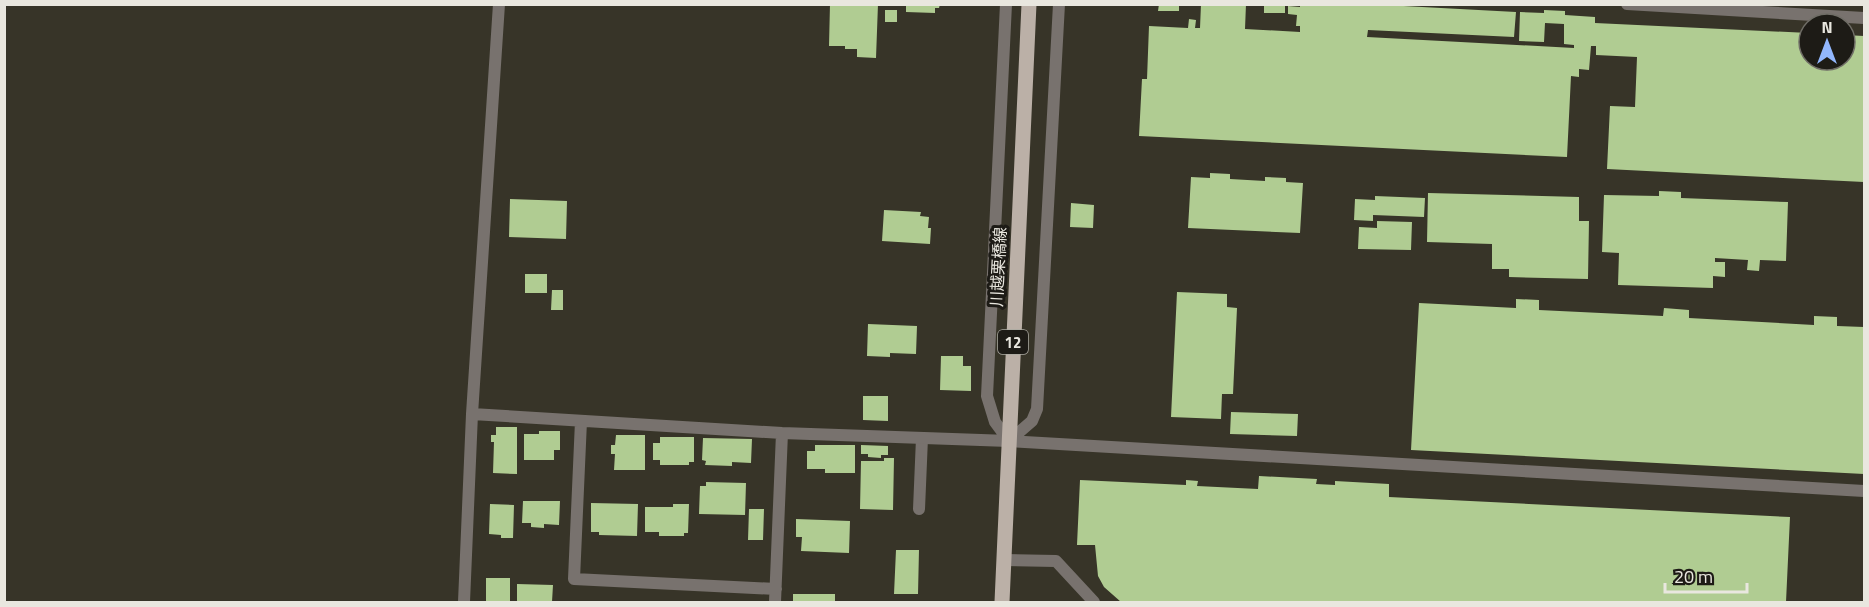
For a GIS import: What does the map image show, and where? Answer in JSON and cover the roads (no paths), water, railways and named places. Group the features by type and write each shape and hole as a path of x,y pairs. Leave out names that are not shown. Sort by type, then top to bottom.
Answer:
{"main road":[{"name":"川越栗橋線","path":"1002,603 1029,4"}],"street":[{"path":"464,603 472,414 499,4"},
{"path":"1006,4 987,396 994,422 1009,441"},
{"path":"1009,441 1032,421 1037,409 1059,4"},
{"path":"1627,4 1787,9 1864,18"},
{"path":"472,414 782,433 1009,441 1864,491"},
{"path":"581,421 574,579 776,589"},
{"path":"775,603 782,433"},
{"path":"919,509 922,438"},
{"path":"1004,560 1056,561 1094,603"}]}
